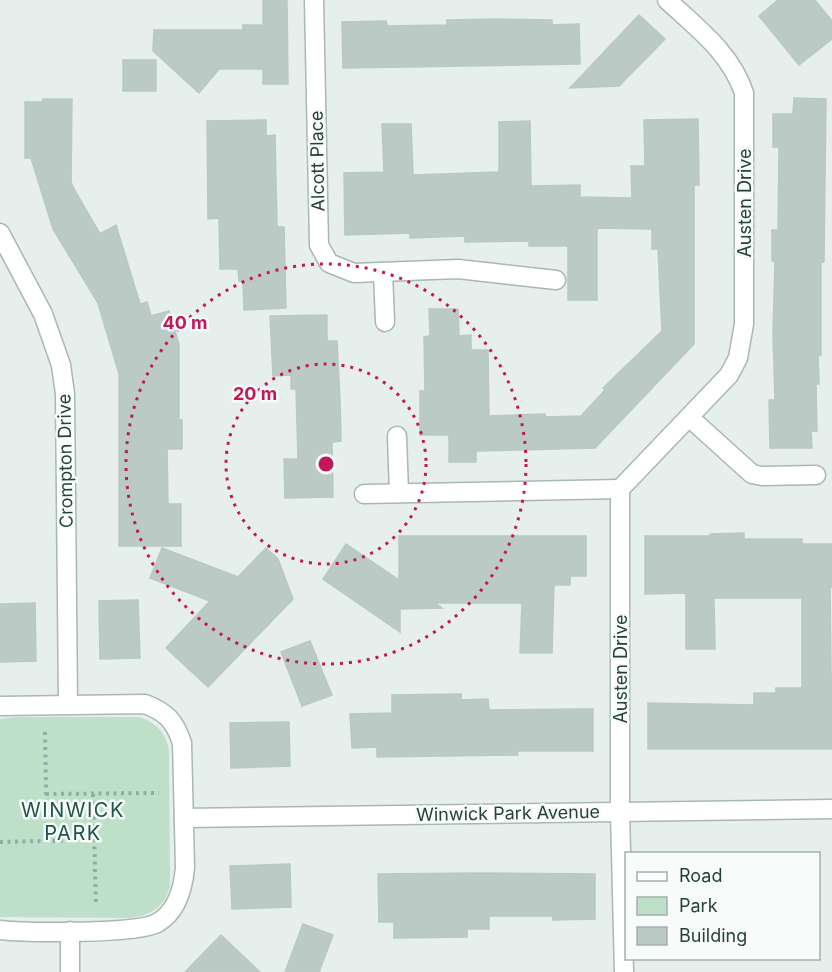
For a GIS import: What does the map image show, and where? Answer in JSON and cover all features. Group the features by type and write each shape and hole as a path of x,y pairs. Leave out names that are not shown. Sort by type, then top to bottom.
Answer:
{"street":[{"name":"Alcott Place","path":"314,0 319,245 329,263 354,273 458,269 556,280"},
{"name":"Austen Drive","path":"624,972 620,812 620,489 729,375 738,358 744,324 744,93 740,80 723,52 667,0"},
{"name":"Crompton Drive","path":"0,233 47,323 61,365 66,394 68,704"},
{"path":"383,272 385,322"},
{"path":"690,418 752,474 762,476 816,475"},
{"path":"397,436 399,493"},
{"path":"364,494 620,489"},
{"path":"0,706 145,704 165,714 178,731 182,743 184,818 184,883 178,900 169,914 157,923 141,929 0,930"},
{"name":"Winwick Park Avenue","path":"184,818 832,809"},
{"path":"70,931 70,972"}],"path":[{"path":"45,704 47,841"},
{"path":"46,794 183,793"},
{"path":"93,794 97,930"},
{"path":"0,842 94,840"}],"green space":[{"path":"140,717 151,722 160,730 169,752 170,885 165,899 151,912 131,918 0,917 0,719"}],"building":[{"path":"263,0 287,0 288,84 263,84 263,69 219,69 199,93 153,51 154,30 243,30 243,25 263,25"},
{"path":"778,0 815,0 832,21 832,39 799,65 759,16"},
{"path":"639,15 665,39 619,86 570,88"},
{"path":"447,20 552,20 552,25 579,24 580,64 343,68 342,22 386,21 387,26 447,25"},
{"path":"123,60 156,60 156,91 123,91"},
{"path":"794,98 826,99 824,262 821,262 821,355 818,355 819,384 816,384 817,431 811,431 812,448 770,448 769,400 775,400 773,334 775,261 772,261 772,230 778,230 779,147 773,147 773,114 793,114"},
{"path":"43,99 72,99 71,182 74,189 100,234 116,225 140,304 147,302 151,316 169,311 179,344 179,420 182,420 182,449 167,449 168,504 181,504 181,546 119,546 119,374 98,303 53,229 31,158 25,158 25,102 43,102"},
{"path":"698,119 699,185 694,185 694,344 595,448 476,451 476,462 449,462 449,435 420,435 420,391 425,391 424,337 430,336 429,309 458,309 459,336 471,335 471,350 488,350 489,416 545,414 545,417 581,416 605,390 603,388 662,331 658,249 652,249 652,229 597,228 597,300 568,300 568,246 529,246 529,241 465,242 465,236 410,238 410,233 345,235 344,173 384,172 382,124 411,124 413,175 499,172 499,122 530,121 531,186 580,185 580,197 632,198 631,166 645,166 644,120"},
{"path":"266,120 266,136 275,135 277,227 284,227 286,308 244,310 243,281 239,281 238,269 220,269 219,218 208,219 207,121"},
{"path":"327,315 327,341 337,341 340,400 341,441 332,442 333,497 285,498 284,459 298,459 296,389 291,389 291,375 273,376 270,316"},
{"path":"744,533 744,539 802,539 802,544 832,544 832,587 830,587 832,749 648,749 648,703 754,705 754,693 776,693 776,688 802,688 802,598 714,598 715,649 686,649 686,593 645,594 645,536 710,536 710,534"},
{"path":"399,536 586,536 586,576 570,576 570,585 554,585 552,653 520,653 522,603 435,603 442,608 400,609 400,632 323,579 346,544 399,580"},
{"path":"162,548 238,577 266,548 278,559 293,599 208,687 166,648 210,601 150,578"},
{"path":"138,600 140,658 100,659 99,601"},
{"path":"35,603 36,661 0,662 0,604"},
{"path":"310,641 332,695 302,706 281,652"},
{"path":"461,694 461,700 488,699 489,710 593,709 593,751 517,751 518,755 377,757 377,747 352,748 350,714 392,713 392,695"},
{"path":"289,722 290,766 231,768 230,723"},
{"path":"290,864 291,907 232,909 230,866"},
{"path":"378,874 595,874 595,919 553,920 553,916 489,916 489,929 467,929 467,937 394,938 394,922 379,922"},
{"path":"303,924 333,935 319,972 285,972"},
{"path":"221,935 260,972 185,972"}],"district":[{"name":"WINWICK PARK","path":"73,822"}]}
